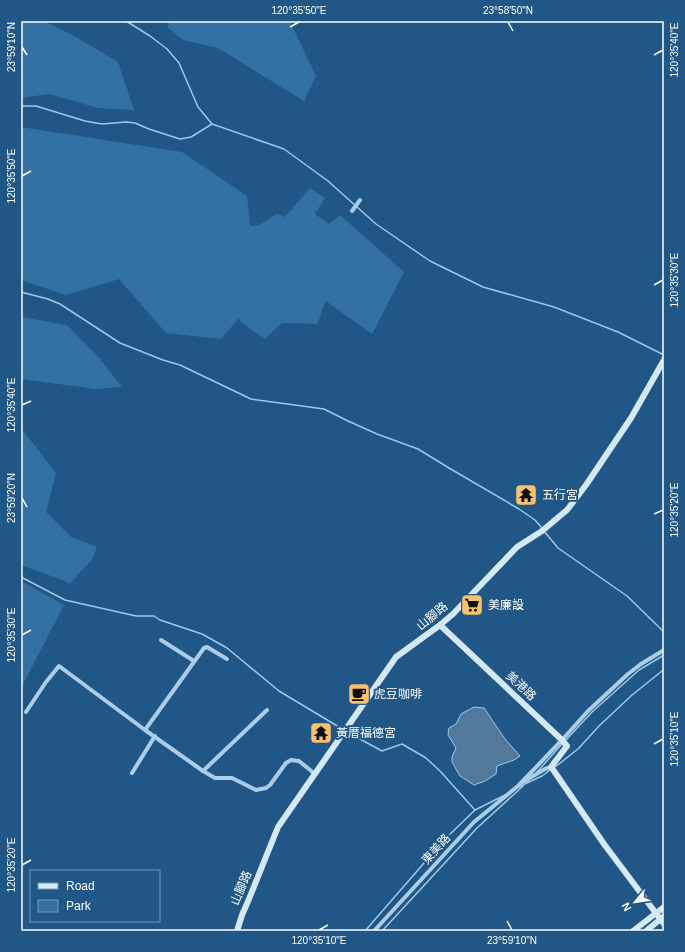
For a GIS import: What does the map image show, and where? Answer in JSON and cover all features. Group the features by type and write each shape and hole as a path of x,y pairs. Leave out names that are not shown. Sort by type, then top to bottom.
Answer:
{"main road":[{"name":"山腳路","path":"237,931 242,914 278,827 396,657 453,614 517,547 544,529 567,510 586,485 630,418 664,362"},
{"name":"美港路","path":"440,625 562,740"},
{"path":"562,740 567,746 552,769 604,844 656,913 663,920 646,931"},
{"path":"633,931 664,907"}],"street":[{"path":"352,211 360,200"},
{"path":"161,640 194,661"},
{"path":"145,730 204,648 207,648 227,659"},
{"path":"518,786 588,711 628,674 664,650"},
{"path":"26,712 46,682 59,666 145,730 215,778 232,778 256,790 266,788 270,785 286,763 291,760 299,761 315,774"},
{"path":"203,771 267,710"},
{"path":"132,773 155,736"},
{"path":"518,786 545,769 552,769"},
{"name":"東美路","path":"374,931 474,822 518,786"}],"green space":[{"path":"21,21 44,21 74,36 118,62 134,110 98,108 49,94 21,98"},
{"path":"170,21 288,21 291,24 316,76 304,101 218,48 183,40 167,27"},
{"path":"21,127 182,152 247,196 250,226 259,225 277,214 285,217 310,188 325,198 315,214 329,224 340,215 404,272 372,334 326,301 317,324 282,323 265,339 241,322 239,318 221,339 166,333 119,279 66,295 21,281"},
{"path":"21,317 67,325 100,359 122,387 96,389 21,379"},
{"path":"21,428 56,473 46,512 71,537 97,547 92,560 70,583 21,565"},
{"path":"21,581 64,605 21,688"}],"shaded area":[{"path":"474,707 484,708 505,739 520,756 514,760 497,766 496,774 485,781 474,785 460,776 452,762 452,757 456,748 448,735 449,728 456,724 461,714"}],"waterway":[{"path":"126,21 167,49 179,63 198,107 212,124 284,149 328,181 376,224 430,261 483,287 554,307 618,332 664,355"},
{"path":"21,106 36,106 85,121 102,124 126,122 135,123 180,139 191,137 212,124"},
{"path":"21,292 48,299 60,304 120,343 180,365 251,399 324,409 377,434 418,449 519,509 535,520 542,528"},
{"path":"544,531 558,548 627,596 664,632"},
{"path":"21,577 65,600 136,616 154,616 160,620 202,634 227,648 279,691 344,730"},
{"path":"565,741 592,712 639,670 664,655"},
{"path":"555,767 578,749 599,726 632,695 664,670"},
{"path":"347,732 382,751 402,744 426,758 440,771 475,810"},
{"path":"537,772 562,744"},
{"path":"527,783 542,776 550,770"},
{"path":"519,787 529,781"},
{"path":"382,931 477,828 523,786"},
{"path":"365,931 444,840 475,810 505,795"}],"place":[{"name":"五行宮","path":"526,495"},
{"name":"美廉設","path":"472,605"},
{"name":"虎豆咖啡","path":"359,694"},
{"name":"黃厝福德宮","path":"321,733"}]}
